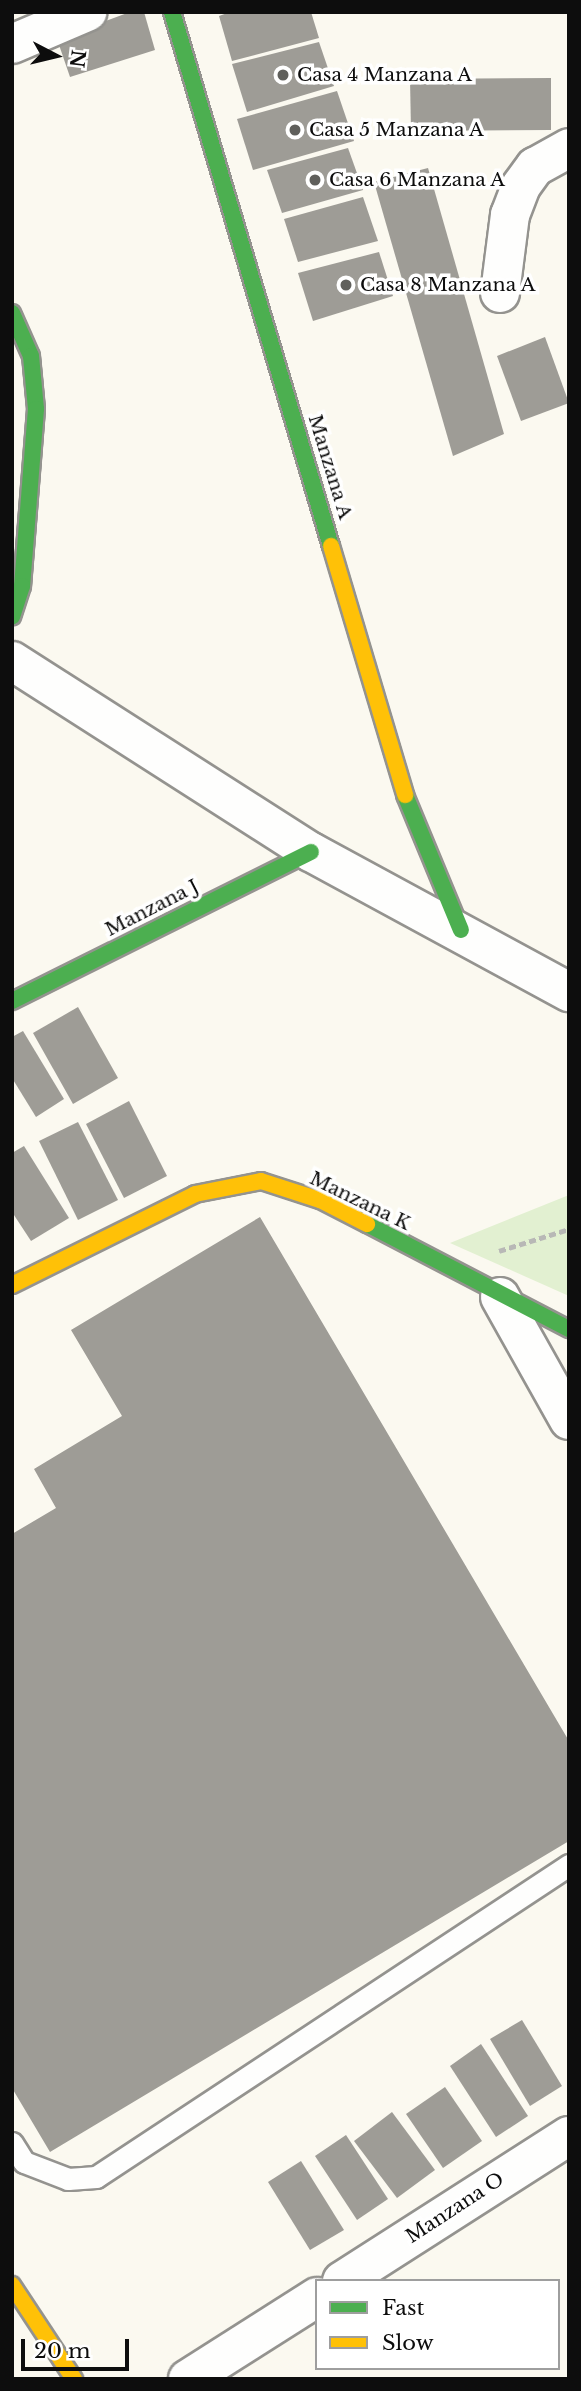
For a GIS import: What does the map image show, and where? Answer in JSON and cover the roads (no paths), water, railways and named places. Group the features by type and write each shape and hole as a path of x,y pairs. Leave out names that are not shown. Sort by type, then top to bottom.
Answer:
{"street":[{"path":"12,44 87,12"},
{"name":"Manzana A","path":"172,12 408,805 461,930"},
{"path":"500,293 510,215 520,186 535,167 569,148"},
{"path":"12,313 31,356 36,409 22,586 12,616"},
{"path":"12,661 311,852 461,930 563,979"},
{"name":"Manzana J","path":"12,1001 311,852"},
{"name":"Manzana K","path":"12,1285 195,1194 261,1181 320,1200 500,1297 569,1329"},
{"path":"500,1297 569,1420"},
{"name":"Manzana O","path":"345,2279 569,2136"},
{"path":"12,2285 74,2379"},
{"path":"188,2379 315,2298"}],"lane":[{"path":"12,2143 24,2162 68,2179 96,2177 569,1865"}],"place":[{"name":"Casa 4 Manzana A","path":"283,75"},
{"name":"Casa 5 Manzana A","path":"295,130"},
{"name":"Casa 6 Manzana A","path":"315,180"},
{"name":"Casa 8 Manzana A","path":"346,285"}]}
